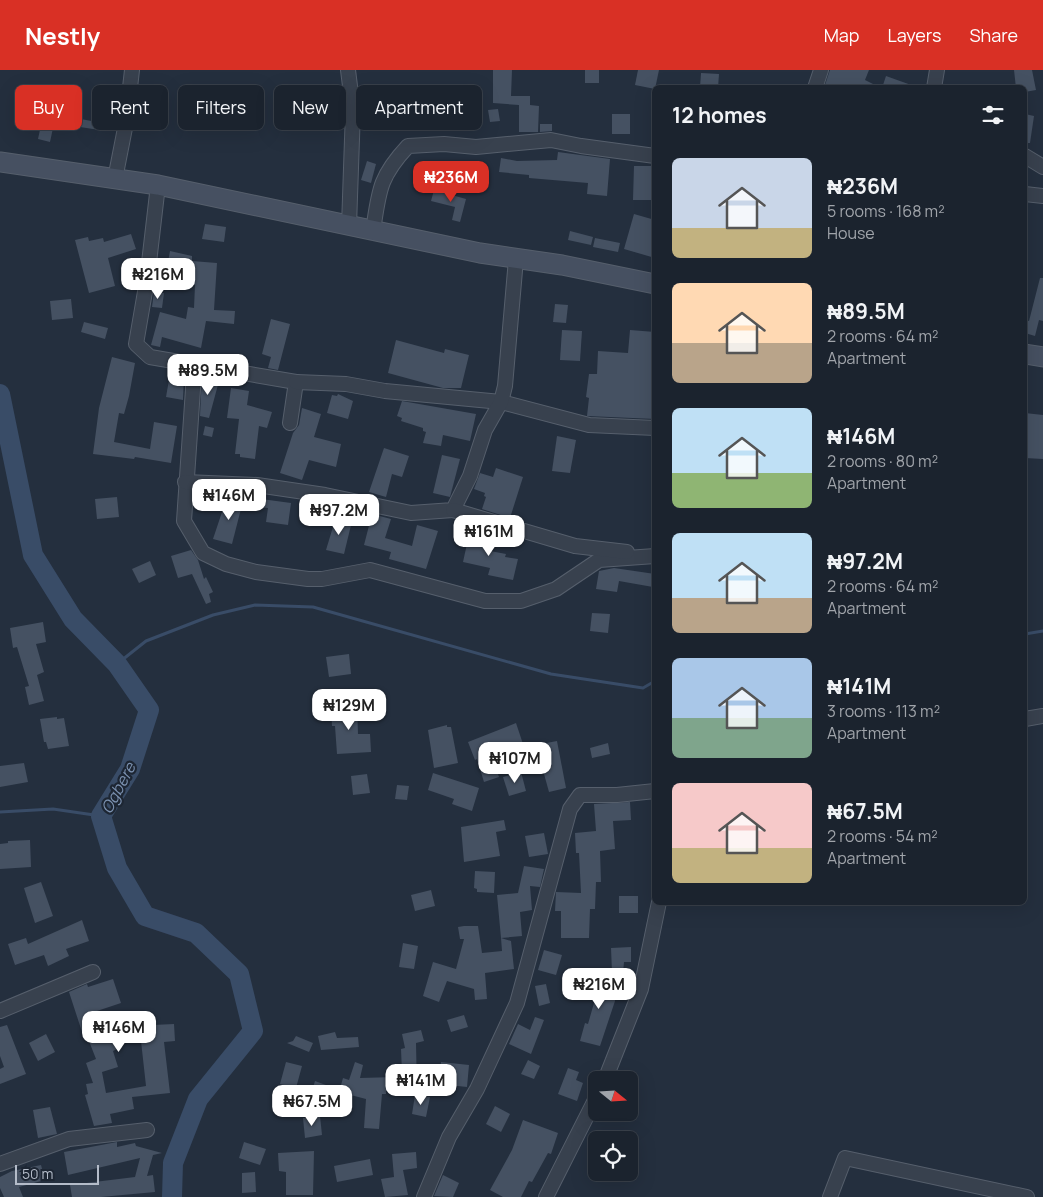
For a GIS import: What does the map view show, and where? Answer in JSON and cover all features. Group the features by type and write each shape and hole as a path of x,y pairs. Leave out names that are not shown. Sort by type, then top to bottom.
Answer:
{"main road":[{"path":"0,162 158,185 373,231 652,283"},
{"path":"1027,354 1043,357"}],"street":[{"path":"115,179 126,122 132,70"},
{"path":"348,70 354,110 349,226"},
{"path":"816,85 821,70"},
{"path":"934,85 937,70"},
{"path":"373,231 378,194 387,170 408,146 444,144 476,146 551,140 652,156"},
{"path":"1027,157 1043,167"},
{"path":"158,185 147,280 136,344 150,357 296,382 346,384 386,391 501,402 589,425 652,428"},
{"path":"1027,194 1043,196"},
{"path":"453,510 470,476 485,430 501,402 506,386 516,259"},
{"path":"190,365 193,374 193,389 185,482 184,521 203,553 226,564 256,572 322,579 370,570 485,601 521,601 556,589 599,560 652,555"},
{"path":"290,423 296,382"},
{"path":"185,482 277,488 325,495 411,513 453,510 574,546 652,555"},
{"path":"1027,719 1043,716"},
{"path":"424,1197 449,1137 477,1089 518,1003 570,809 580,795 617,795 652,790"},
{"path":"608,1071 640,989 658,905"},
{"path":"0,1012 93,972"},
{"path":"546,1197 588,1114"},
{"path":"0,1164 69,1139 146,1130"},
{"path":"830,1197 845,1158 1027,1197"}],"building":[{"path":"493,70 512,70 511,96 530,96 530,105 539,106 538,132 519,132 519,105 493,103"},
{"path":"585,70 599,70 599,83 585,83"},
{"path":"638,70 659,70 656,85 652,85 652,88 635,85"},
{"path":"830,70 869,70 865,80 875,85 825,85"},
{"path":"1014,70 1032,70 1036,90 1027,92 1027,85 1016,85"},
{"path":"701,73 719,74 718,85 700,85"},
{"path":"886,76 911,85 883,85"},
{"path":"498,109 500,121 490,122 488,110"},
{"path":"612,114 630,114 630,134 612,134"},
{"path":"1027,114 1034,116 1030,143 1027,143"},
{"path":"82,119 92,121 92,129 82,127"},
{"path":"540,124 552,124 552,131 540,132"},
{"path":"40,130 53,130 50,142 38,139"},
{"path":"558,152 610,159 607,196 587,194 588,183 529,178 529,175 499,172 501,158 517,161 557,160"},
{"path":"367,161 376,164 371,183 361,180"},
{"path":"634,166 652,166 652,200 633,200"},
{"path":"434,190 466,199 460,222 452,220 455,207 431,201"},
{"path":"634,214 652,219 652,257 624,249"},
{"path":"205,224 226,227 224,242 202,239"},
{"path":"570,231 593,237 591,245 568,240"},
{"path":"131,234 136,249 108,258 115,286 89,293 75,240 88,237 89,241 103,238 104,242"},
{"path":"595,238 620,243 618,252 593,247"},
{"path":"170,251 192,256 192,261 217,263 214,310 235,311 234,324 206,321 201,348 162,337 160,347 151,345 160,312 186,319 188,307 194,308 195,285 165,279"},
{"path":"1040,278 1043,278 1043,321 1039,320 1035,336 1027,334 1027,320 1029,321"},
{"path":"154,292 164,293 162,308 152,307"},
{"path":"71,299 73,318 52,320 50,301"},
{"path":"555,304 568,305 566,323 553,322"},
{"path":"271,319 290,324 278,370 268,368 271,357 262,354"},
{"path":"84,322 108,328 105,339 81,332"},
{"path":"562,330 582,331 580,361 560,360"},
{"path":"630,330 652,332 652,419 587,416 589,398 586,397 589,374 597,374 598,351 628,353"},
{"path":"396,340 444,353 445,349 469,355 461,388 443,388 388,373"},
{"path":"112,357 135,363 129,396 124,414 119,413 114,442 150,449 154,422 177,426 171,463 135,457 134,459 93,454 99,408"},
{"path":"170,374 184,377 183,400 166,397"},
{"path":"202,376 219,381 209,418 200,416"},
{"path":"231,388 249,391 247,405 272,412 267,428 259,426 255,459 240,457 240,454 235,454 239,419 227,418"},
{"path":"338,394 353,401 348,419 327,413 332,395 337,396"},
{"path":"402,401 476,414 470,441 443,435 441,446 423,443 426,432 423,431 423,428 401,421 402,418 397,416"},
{"path":"302,408 321,414 314,437 341,444 336,467 309,460 302,480 280,473 293,433 299,425"},
{"path":"1027,413 1043,415 1043,459 1027,458"},
{"path":"205,426 214,428 212,437 203,435"},
{"path":"557,436 576,440 570,473 552,471"},
{"path":"384,448 409,456 402,477 392,474 386,497 369,492"},
{"path":"442,455 460,459 450,497 433,493"},
{"path":"496,468 523,477 510,518 482,509 486,497 484,496 485,493 474,489 480,473 493,477"},
{"path":"117,497 119,517 97,519 95,499"},
{"path":"227,497 243,501 232,544 213,539"},
{"path":"246,497 291,503 288,525 266,522 268,508 245,506"},
{"path":"372,514 391,519 385,538 412,546 417,525 438,531 426,569 389,559 391,552 364,545"},
{"path":"336,517 352,521 344,554 326,550"},
{"path":"470,530 489,534 485,550 506,554 505,557 518,559 513,580 488,575 490,568 463,562"},
{"path":"191,550 198,560 204,579 206,577 213,592 209,594 211,602 206,604 192,574 178,578 171,556"},
{"path":"150,561 156,575 139,583 132,569"},
{"path":"614,568 652,574 652,587 619,581 617,592 596,589 599,571"},
{"path":"592,613 610,614 608,633 590,631"},
{"path":"43,622 46,642 36,644 44,672 37,675 44,701 29,705 25,687 29,686 17,647 13,648 10,628"},
{"path":"349,654 351,674 329,677 326,657"},
{"path":"357,705 358,734 370,734 371,752 337,754 335,726 332,726 331,707"},
{"path":"57,717 57,719 64,718 69,746 48,749 46,742 44,742 40,719"},
{"path":"516,723 523,744 492,755 499,777 484,782 477,759 475,760 468,742"},
{"path":"447,725 447,727 451,727 458,763 434,768 428,730"},
{"path":"557,741 566,788 549,792 536,745"},
{"path":"608,743 610,754 592,758 590,748"},
{"path":"24,763 28,782 0,787 0,766"},
{"path":"521,772 526,791 509,796 503,777"},
{"path":"433,773 479,788 472,811 452,804 454,799 428,790"},
{"path":"367,774 370,793 353,795 351,776"},
{"path":"397,785 409,786 407,800 395,799"},
{"path":"630,802 631,820 613,821 615,849 600,851 601,882 596,882 595,909 590,909 589,938 561,938 561,911 555,911 556,892 581,893 579,853 576,853 575,833 596,831 594,804"},
{"path":"504,820 506,830 496,832 500,856 464,862 461,827"},
{"path":"544,833 548,854 529,857 525,836"},
{"path":"30,840 31,867 0,869 0,844 8,843 8,841"},
{"path":"524,866 544,869 540,887 530,886 532,910 520,912 522,936 501,938 497,895 518,893"},
{"path":"475,871 495,872 494,893 477,892 477,889 474,888"},
{"path":"41,882 53,916 35,923 24,888"},
{"path":"431,890 435,906 415,911 411,895"},
{"path":"619,896 638,896 638,913 619,913"},
{"path":"82,920 89,941 66,949 69,956 48,966 44,955 15,965 8,944 26,938 28,944"},
{"path":"478,926 482,953 502,951 501,938 511,941 514,969 485,973 487,999 475,1000 474,989 447,981 439,1002 423,996 433,962 456,969 464,939 460,939 458,927"},
{"path":"403,943 418,946 414,969 399,967"},
{"path":"631,947 631,962 624,962 623,973 612,972 611,948"},
{"path":"544,950 562,955 556,975 538,970"},
{"path":"613,977 615,1001 600,1046 580,1041 585,1023 588,1024 596,996 590,997 589,979"},
{"path":"113,979 121,1003 94,1012 104,1040 115,1036 119,1048 113,1051 118,1067 102,1072 106,1093 146,1086 141,1041 138,1043 132,1027 151,1020 153,1025 174,1024 175,1041 164,1042 170,1093 132,1097 134,1109 110,1114 112,1123 94,1126 85,1095 88,1094 86,1084 93,1083 86,1063 96,1059 87,1036 84,1038 69,992 87,984 88,987"},
{"path":"546,984 550,1003 539,1006 535,986"},
{"path":"464,1015 468,1027 451,1032 447,1020"},
{"path":"535,1017 544,1020 531,1054 509,1044 518,1024 530,1030"},
{"path":"7,1025 26,1074 0,1084 0,1069 4,1067 0,1056 0,1027"},
{"path":"421,1030 424,1041 416,1043 417,1090 386,1091 386,1094 382,1094 379,1129 364,1128 366,1099 339,1092 343,1078 349,1080 355,1062 363,1065 360,1078 396,1077 396,1073 402,1073 401,1049 405,1048 402,1034"},
{"path":"335,1032 337,1038 358,1037 359,1047 321,1050 318,1036"},
{"path":"46,1034 55,1052 38,1061 29,1043"},
{"path":"296,1036 313,1043 309,1052 287,1043 293,1041"},
{"path":"528,1060 540,1066 534,1079 521,1074"},
{"path":"286,1062 302,1066 296,1088 280,1084"},
{"path":"441,1062 469,1065 467,1087 439,1084"},
{"path":"568,1068 579,1072 576,1080 583,1083 577,1101 558,1094"},
{"path":"315,1081 334,1088 329,1103 310,1097"},
{"path":"415,1095 430,1097 426,1117 412,1114"},
{"path":"495,1106 510,1114 501,1132 486,1124"},
{"path":"50,1107 57,1134 38,1138 33,1110"},
{"path":"320,1116 322,1135 305,1138 303,1118"},
{"path":"523,1120 558,1133 551,1154 548,1153 532,1182 529,1181 521,1197 503,1197 490,1190 512,1150"},
{"path":"117,1142 117,1147 135,1143 136,1146 162,1153 153,1155 147,1176 153,1175 155,1192 101,1197 72,1197 70,1185 135,1177 140,1158 68,1175 64,1152"},
{"path":"244,1142 266,1149 260,1165 239,1158"},
{"path":"314,1151 313,1195 286,1195 286,1172 279,1171 278,1153"},
{"path":"416,1152 417,1168 403,1170 408,1195 385,1197 381,1179 394,1177 392,1154"},
{"path":"370,1159 373,1175 337,1182 334,1166"},
{"path":"41,1165 45,1180 19,1187 23,1197 4,1197 0,1188 0,1177 12,1171"},
{"path":"255,1172 256,1192 242,1193 242,1173"},
{"path":"443,1175 459,1183 453,1197 434,1196"}],"waterway":[{"name":"Ogbere","path":"0,394 33,555 73,619 117,664 149,710 130,769 101,816 117,868 145,916 196,933 239,974 253,1031 198,1099 173,1163 172,1197"},
{"path":"117,664 146,641 213,615 255,605 313,607 551,674 643,688 652,683"},
{"path":"1027,634 1043,631"},
{"path":"0,812 53,809 101,816"}]}
